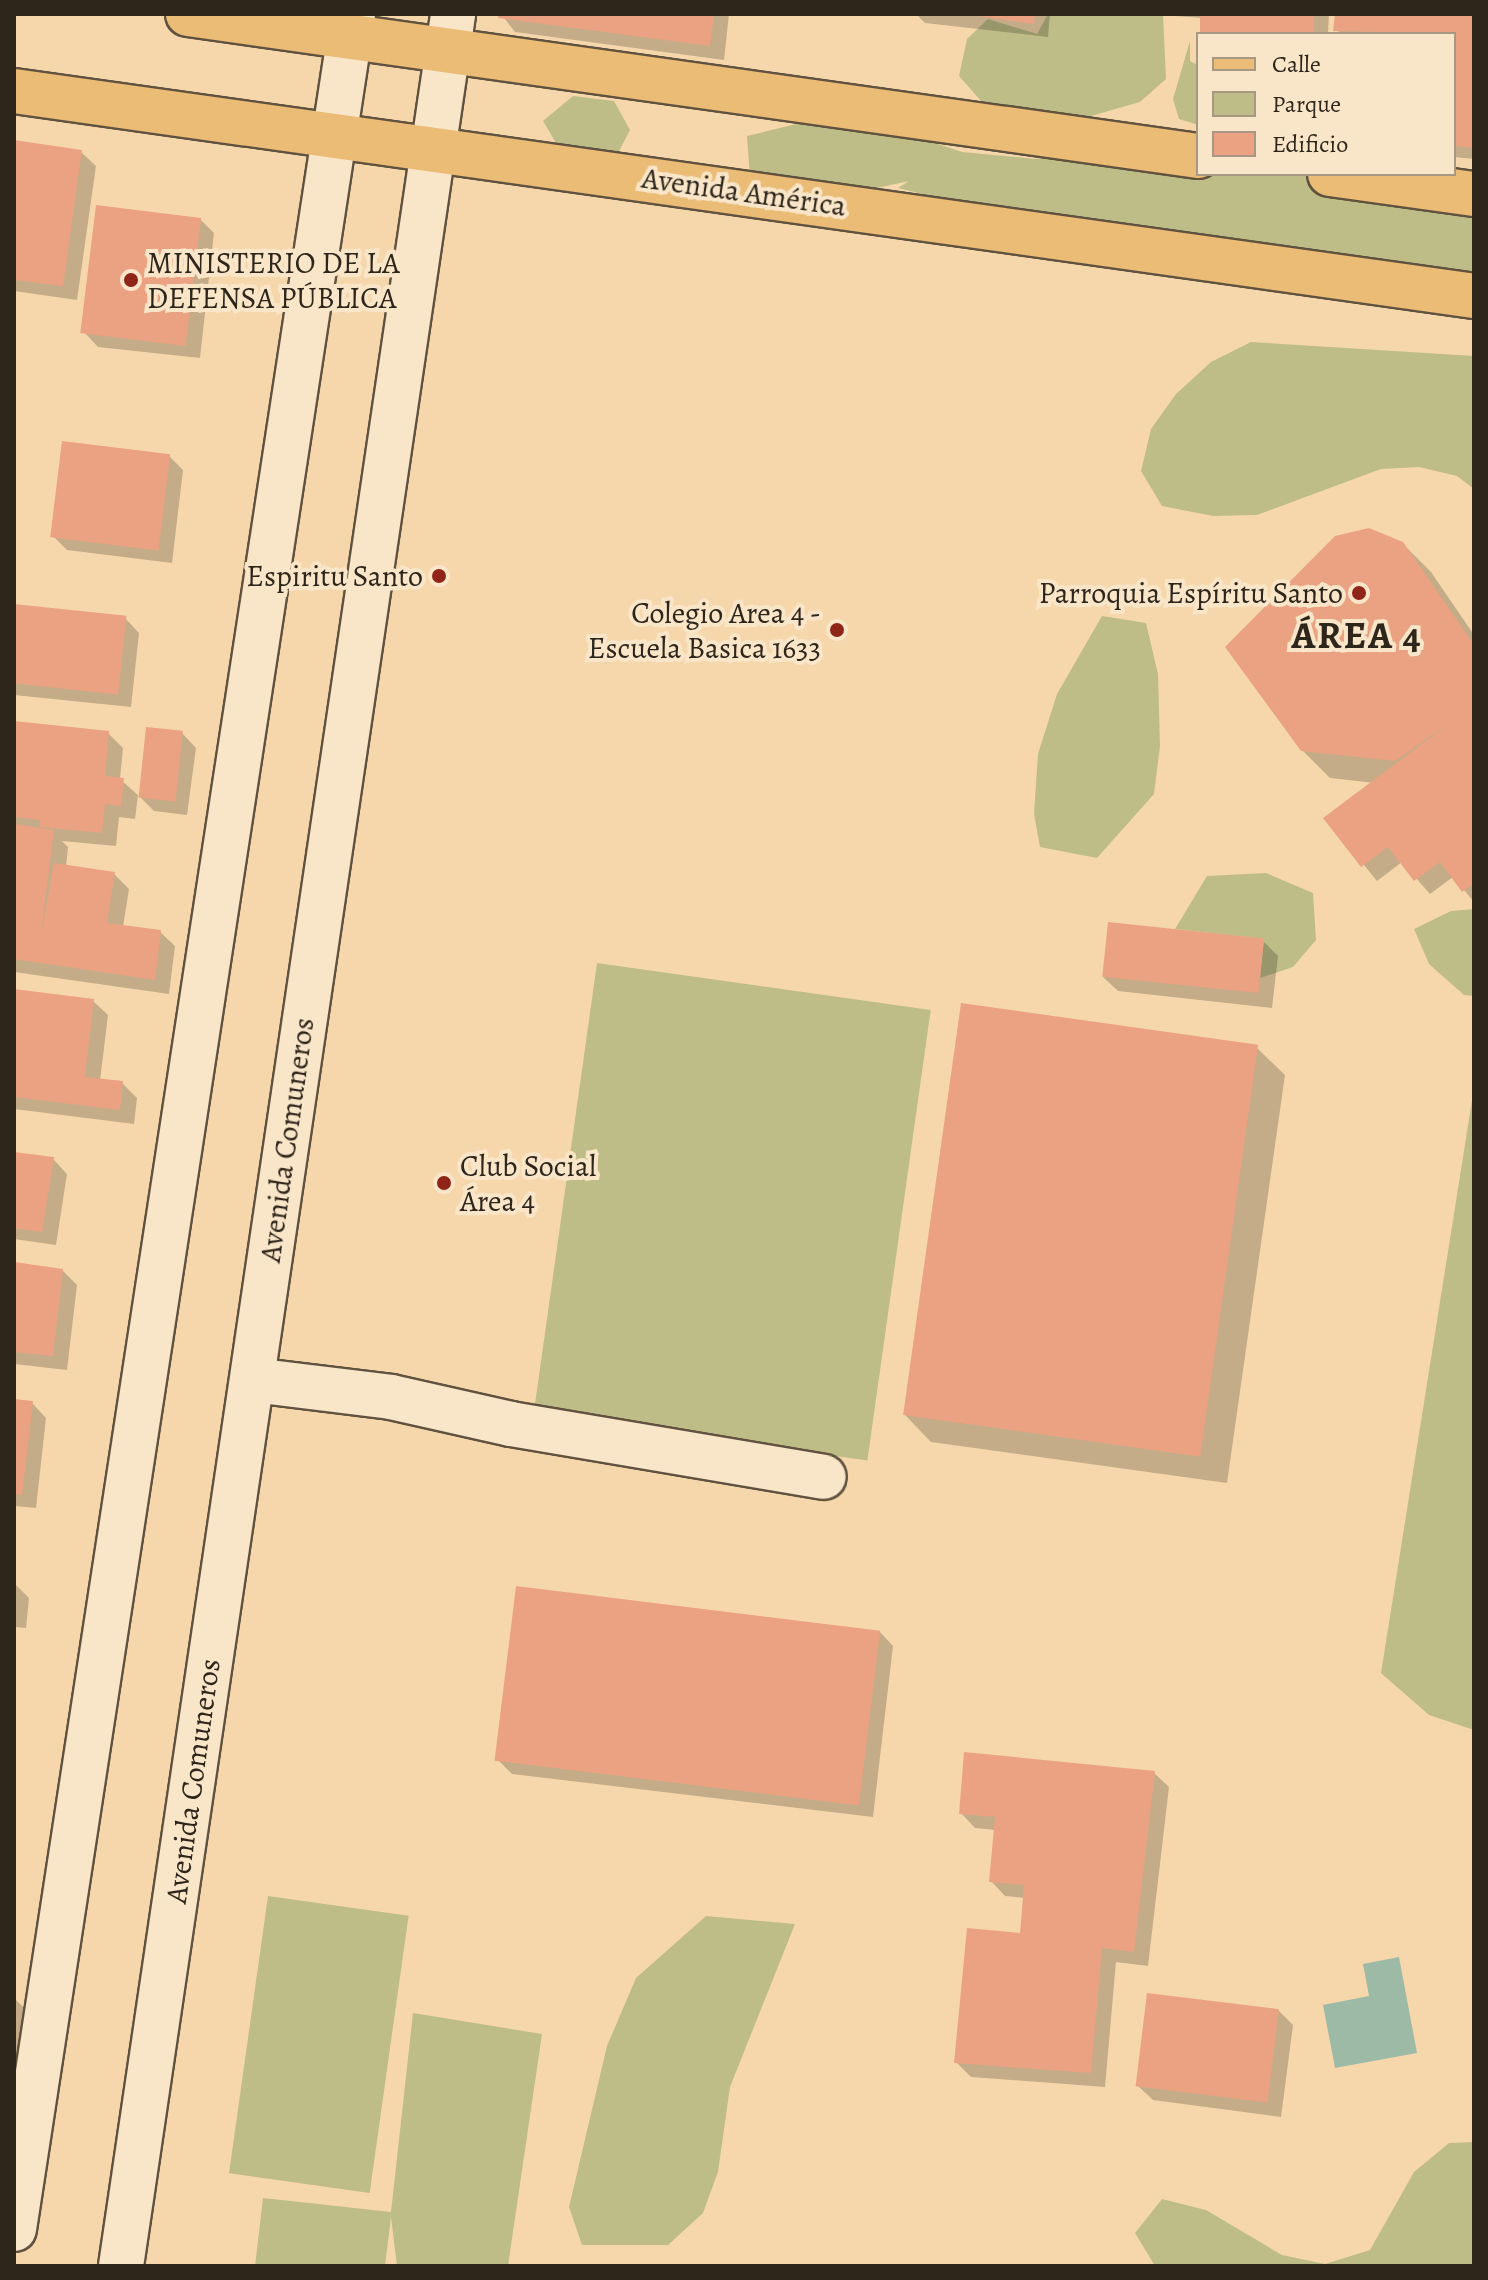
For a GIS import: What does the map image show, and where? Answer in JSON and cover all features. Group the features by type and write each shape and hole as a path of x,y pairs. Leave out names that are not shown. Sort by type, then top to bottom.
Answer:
{"main road":[{"path":"188,14 451,33 1196,156"},
{"name":"Avenida América","path":"14,91 1474,296"},
{"path":"1344,176 1474,194"}],"street":[{"path":"14,2229 351,27"},
{"name":"Avenida Comuneros","path":"121,2266 253,1380 430,149 451,33"},
{"path":"253,1380 391,1397 511,1424 824,1477"}],"green space":[{"path":"1048,14 1163,14 1166,79 1140,102 1091,116 1038,116 982,102 959,76 967,39 988,19 1037,34"},
{"path":"1190,41 1190,61 1196,64 1196,124 1179,119 1173,99"},
{"path":"573,96 614,101 630,130 617,155 562,153 543,121"},
{"path":"809,121 884,126 962,152 1036,159 1129,146 1196,173 1196,176 1334,176 1474,197 1474,296 996,212 898,188 909,181 859,192 750,178 747,136"},
{"path":"1251,342 1474,356 1474,489 1457,476 1419,467 1381,469 1257,515 1213,516 1162,506 1141,471 1151,429 1176,394 1211,362"},
{"path":"1102,616 1146,623 1158,674 1160,746 1154,794 1097,858 1040,847 1034,814 1038,754 1057,694"},
{"path":"1266,873 1313,893 1316,940 1293,967 1260,978 1264,939 1175,929 1207,876"},
{"path":"1474,909 1474,996 1464,995 1429,964 1414,929 1451,911"},
{"path":"597,963 931,1010 867,1460 534,1414"},
{"path":"1474,1088 1474,1730 1429,1715 1381,1673"},
{"path":"268,1896 409,1916 370,2193 229,2173"},
{"path":"706,1916 795,1924 730,2087 718,2172 703,2213 668,2245 582,2245 569,2207 607,2046 636,1978"},
{"path":"413,2013 542,2034 508,2266 397,2266 391,2217 385,2266 255,2266 263,2198 391,2212"},
{"path":"1474,2142 1474,2266 1155,2266 1135,2233 1162,2199 1206,2210 1282,2255 1325,2264 1370,2250 1414,2172 1449,2143"}],"shaded area":[{"path":"1399,1957 1417,2053 1335,2068 1323,2005 1369,1996 1363,1964"}],"building":[{"path":"499,14 714,14 710,46 498,18"},
{"path":"963,14 1035,14 1034,24"},
{"path":"1200,14 1314,14 1314,32 1200,32"},
{"path":"1335,14 1474,14 1474,148 1456,146 1456,32 1333,31"},
{"path":"14,140 82,150 63,286 14,280"},
{"path":"96,205 201,218 185,346 80,333"},
{"path":"62,441 170,454 158,551 50,537"},
{"name":"Parroquia Espíritu Santo","path":"1369,528 1403,542 1474,645 1474,883 1462,892 1440,862 1414,881 1388,847 1361,867 1323,818 1455,719 1395,761 1301,751 1225,647 1335,536"},
{"path":"14,604 126,616 118,694 14,683"},
{"path":"14,721 109,731 105,776 124,778 121,806 105,804 102,833 39,827 40,820 14,817"},
{"path":"146,727 183,731 175,801 139,798"},
{"path":"14,824 54,830 41,935 54,863 115,872 107,923 161,930 155,980 14,959"},
{"path":"1108,922 1264,938 1258,993 1102,977"},
{"path":"14,989 94,999 85,1077 123,1081 120,1110 14,1097"},
{"path":"961,1003 1258,1045 1200,1457 903,1415"},
{"path":"14,1152 54,1157 42,1232 14,1228"},
{"path":"14,1262 63,1269 53,1356 14,1352"},
{"path":"14,1399 33,1401 22,1495 14,1494"},
{"path":"516,1586 880,1631 859,1805 495,1761"},
{"path":"964,1752 1155,1771 1134,1952 1102,1948 1091,2073 954,2063 967,1928 1020,1933 1024,1885 989,1882 995,1817 959,1814"},
{"path":"1147,1993 1279,2009 1268,2103 1136,2086"}],"place":[{"name":"MINISTERIO DE LA DEFENSA PÚBLICA","path":"131,280"},
{"name":"Espiritu Santo","path":"439,576"},
{"name":"Parroquia Espíritu Santo","path":"1359,593"},
{"name":"Colegio Area 4 - Escuela Basica 1633","path":"837,630"},
{"name":"Club Social Área 4","path":"444,1183"}],"district":[{"name":"ÁREA 4","path":"1357,636"}]}
